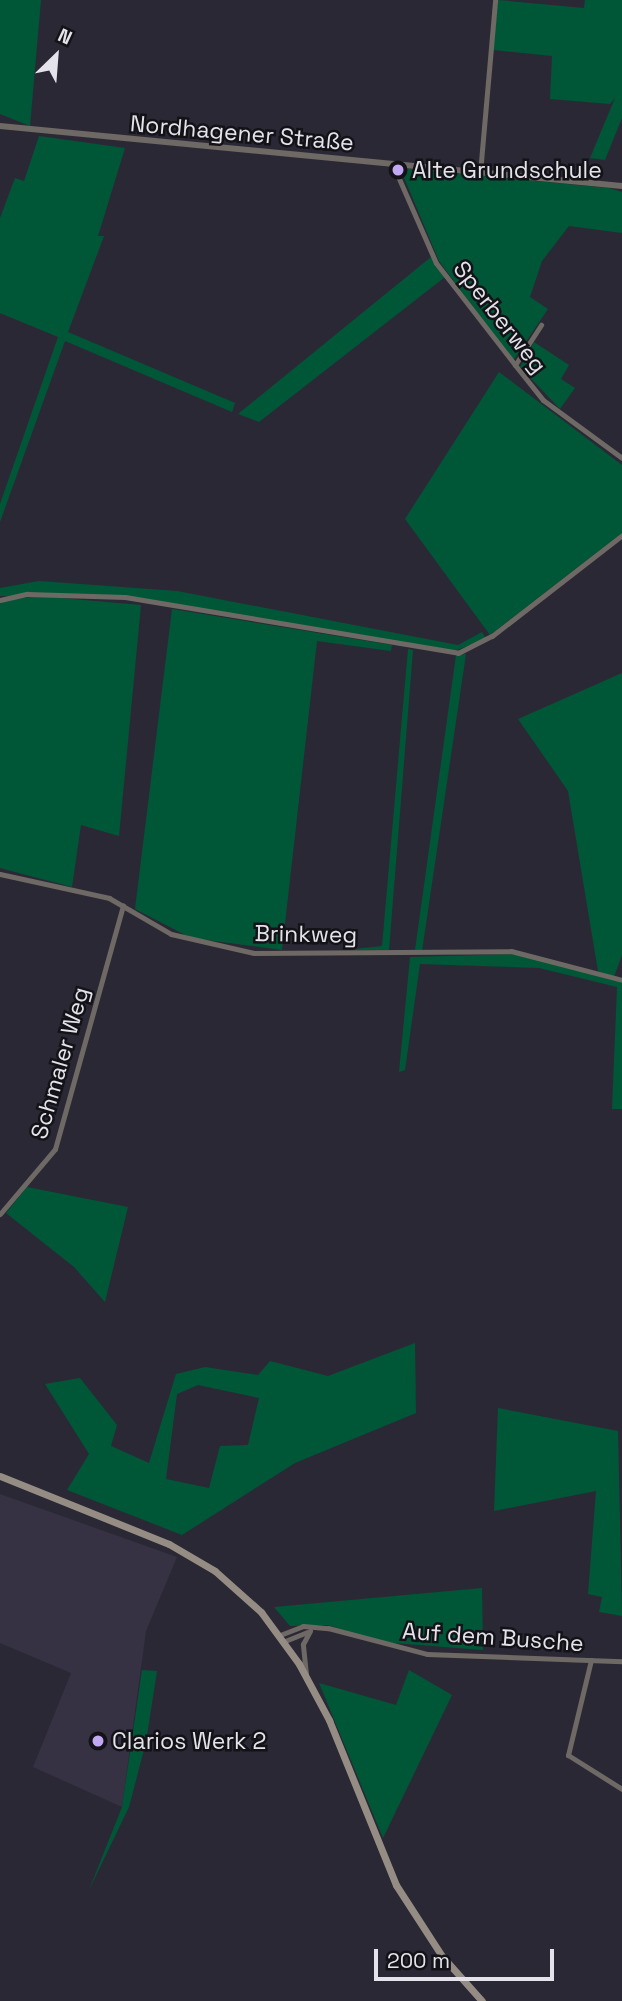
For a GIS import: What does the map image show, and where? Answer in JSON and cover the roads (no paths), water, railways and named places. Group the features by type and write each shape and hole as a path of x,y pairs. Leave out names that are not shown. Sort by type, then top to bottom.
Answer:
{"main road":[{"path":"0,1476 169,1544 238,1588 282,1638 306,1677 396,1885 442,1956 482,2001"}],"street":[{"path":"480,173 495,0"},
{"name":"Nordhagener Straße","path":"1,125 622,186"},
{"name":"Sperberweg","path":"393,164 436,263 515,365 543,400 622,458"},
{"path":"515,365 541,325"},
{"path":"0,600 27,594 125,597 458,653 492,636 622,535"},
{"name":"Brinkweg","path":"0,874 123,905 181,938 254,953 511,951 622,980"},
{"name":"Schmaler Weg","path":"0,1214 55,1149 123,905"},
{"path":"282,1638 313,1629"},
{"path":"306,1677 303,1644 313,1629"},
{"name":"Auf dem Busche","path":"313,1629 427,1654 622,1661"},
{"path":"591,1660 568,1755 622,1789"}],"place":[{"name":"Alte Grundschule","path":"398,170"},
{"name":"Clarios Werk 2","path":"98,1741"}]}
